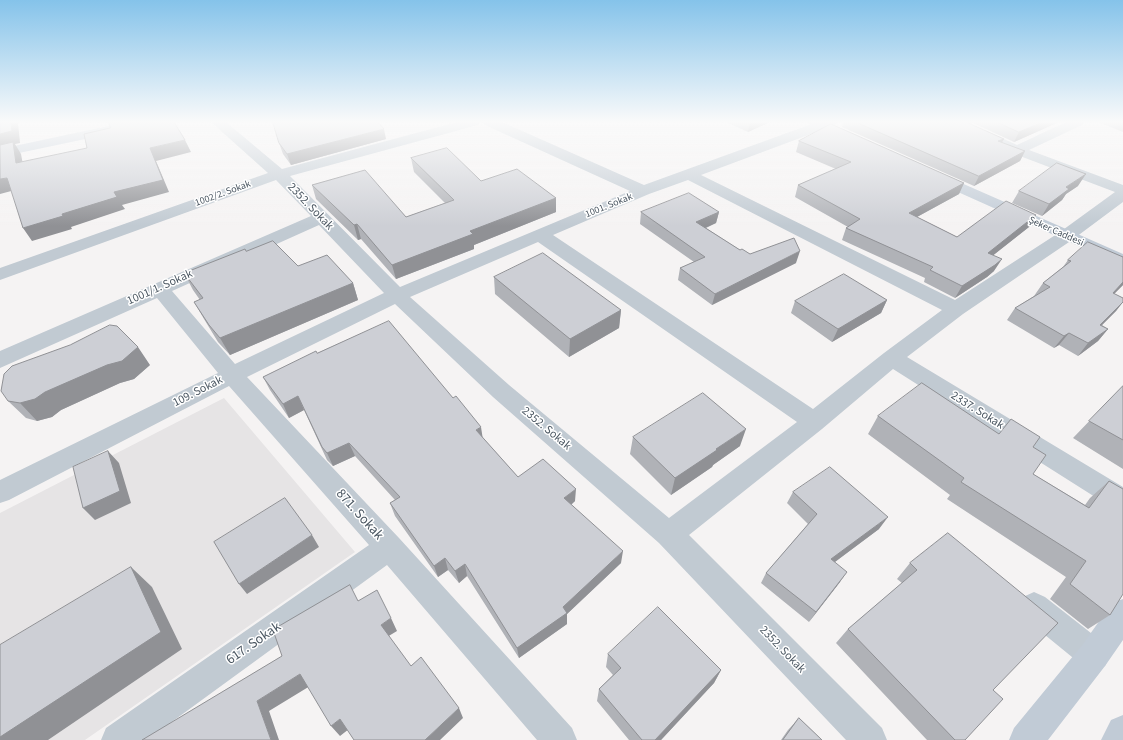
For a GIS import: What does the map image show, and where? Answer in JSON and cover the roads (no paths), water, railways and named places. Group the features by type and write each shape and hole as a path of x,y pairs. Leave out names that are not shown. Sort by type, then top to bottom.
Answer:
{"main road":[{"name":"Şeker Caddesi","path":"924,171 1123,261"},
{"path":"1026,740 1094,654 1123,614"},
{"path":"1118,740 1123,732"}],"street":[{"name":"2352. Sokak","path":"259,157 279,174 320,218 397,295 501,391 669,534 870,740"},
{"name":"1002/2. Sokak","path":"0,274 279,174 344,157"},
{"path":"567,157 643,191"},
{"name":"1001. Sokak","path":"397,295 643,191 737,157"},
{"path":"1034,157 1123,190"},
{"path":"690,175 956,309"},
{"path":"669,534 814,422 892,358 956,309 1066,236 1123,194"},
{"name":"1001/1. Sokak","path":"0,360 159,288 320,218"},
{"path":"539,234 814,422"},
{"name":"871. Sokak","path":"159,288 232,375 389,547 560,740"},
{"name":"109. Sokak","path":"0,492 232,375 397,295"},
{"name":"2337. Sokak","path":"892,358 1123,501"},
{"name":"617. Sokak","path":"118,740 389,547"},
{"path":"1013,590 1094,654"}]}
